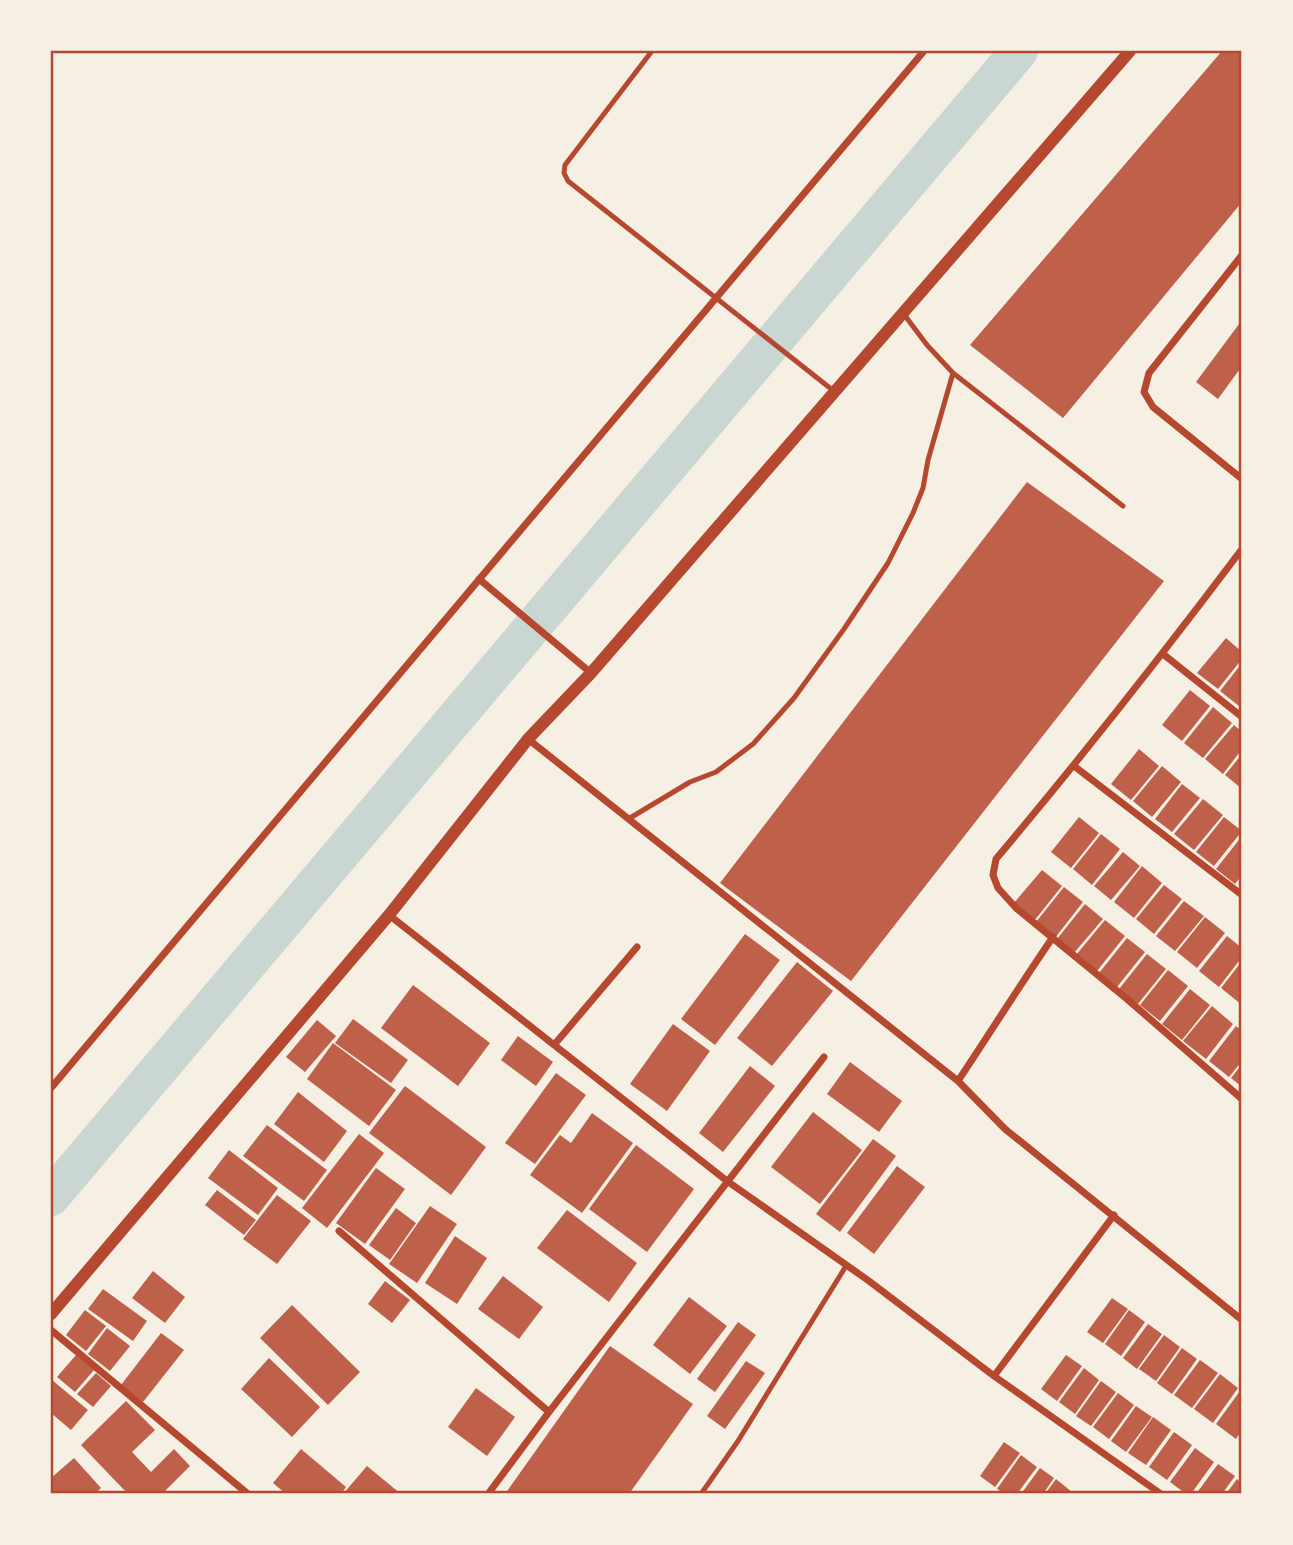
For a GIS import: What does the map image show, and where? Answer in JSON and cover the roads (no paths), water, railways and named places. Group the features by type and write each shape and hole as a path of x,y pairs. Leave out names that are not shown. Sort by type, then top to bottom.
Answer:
{"street":[{"path":"51,1088 924,51"},
{"path":"51,1314 388,915 528,739 591,673 1130,51"},
{"path":"1242,255 1149,373 1144,392 1153,407 1242,479"},
{"path":"1242,549 1163,654 996,859 993,875 998,888 1016,908 1128,999 1242,1099"},
{"path":"479,579 591,673"},
{"path":"1163,654 1242,717"},
{"path":"528,739 958,1081 1005,1129 1242,1320"},
{"path":"1074,766 1242,895"},
{"path":"388,915 727,1181 1161,1494"},
{"path":"958,1081 1053,937"},
{"path":"554,1045 637,947"},
{"path":"488,1494 824,1057"},
{"path":"994,1376 1114,1215"},
{"path":"339,1231 549,1412"},
{"path":"51,1330 248,1494"}],"lane":[{"path":"652,51 565,165 564,173 568,181 835,392"},
{"path":"903,313 953,373 1124,506"},
{"path":"630,818 690,782 716,772 753,744 794,698 830,649 888,562 913,513 923,488 928,460 953,373"},
{"path":"701,1494 738,1441 846,1266"}],"waterway":[{"path":"51,1197 1019,51"}]}
